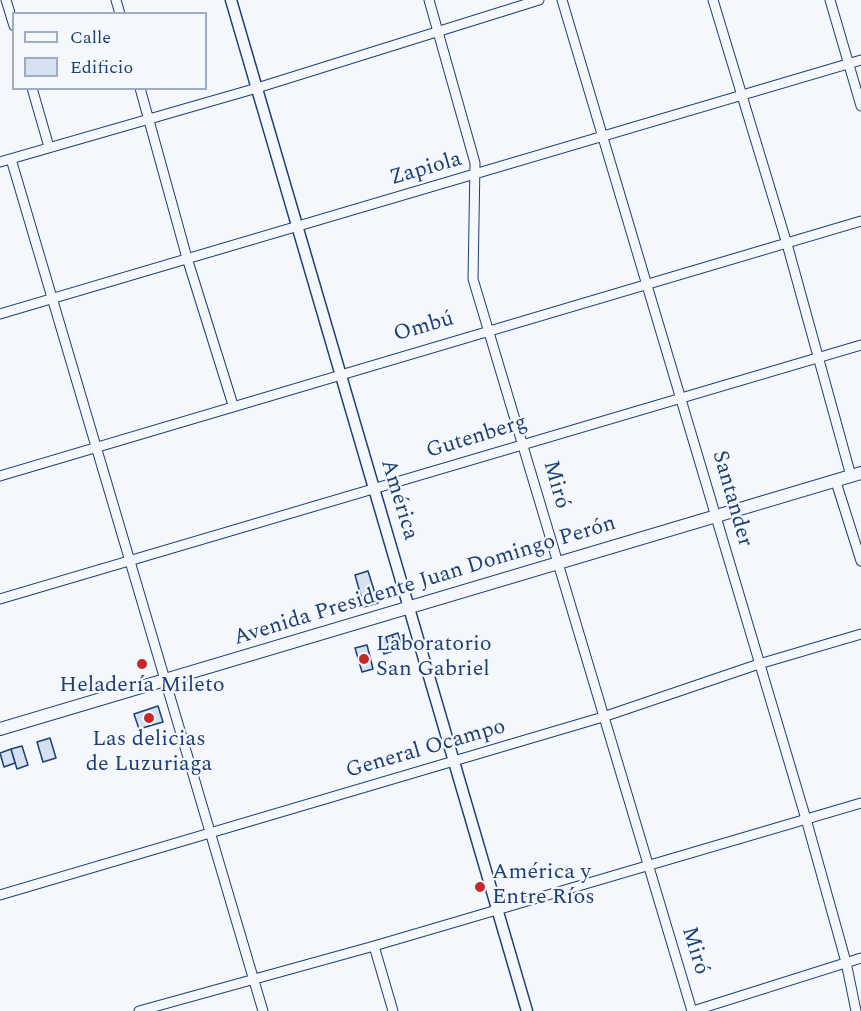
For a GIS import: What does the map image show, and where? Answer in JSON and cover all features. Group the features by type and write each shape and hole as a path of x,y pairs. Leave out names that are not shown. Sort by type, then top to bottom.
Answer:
{"main road":[{"name":"Avenida Presidente Juan Domingo Perón","path":"0,729 411,609 856,475"}],"street":[{"path":"6,0 12,20"},
{"name":"América","path":"231,0 411,609 495,910 527,1011"},
{"name":"Miró","path":"429,0 476,175 472,271 647,866 693,1011"},
{"path":"0,162 257,88 539,0"},
{"name":"Santander","path":"562,0 806,819 846,962 856,1011"},
{"path":"713,0 787,244 817,358 856,475"},
{"path":"830,0 861,106"},
{"name":"Zapiola","path":"0,314 861,60"},
{"path":"33,90 49,147"},
{"path":"141,90 187,258 233,405"},
{"path":"11,159 263,1011"},
{"name":"Ombú","path":"0,476 647,282 787,244 861,221"},
{"name":"Gutenberg","path":"0,599 861,345"},
{"path":"836,482 861,561"},
{"name":"General Ocampo","path":"0,895 453,763 603,717 759,664 861,634"},
{"path":"138,1011 374,946 861,803"},
{"path":"374,946 393,1011"},
{"path":"693,1011 861,958"}],"building":[{"path":"368,571 378,603 364,607 355,575"},
{"path":"398,633 403,649 397,650 392,635"},
{"path":"392,635 397,650 390,652 386,637"},
{"path":"386,637 390,652 384,654 379,639"},
{"name":"Laboratorio San Gabriel","path":"367,645 373,669 362,672 355,648"},
{"name":"Las delicias de Luzuriaga","path":"158,706 163,722 139,729 134,714"},
{"path":"50,738 56,758 43,762 37,742"},
{"path":"22,746 28,765 17,769 11,749"},
{"path":"11,749 15,763 4,767 0,753"}],"place":[{"name":"Laboratorio San Gabriel","path":"364,659"},
{"name":"Heladería Mileto","path":"142,664"},
{"name":"Las delicias de Luzuriaga","path":"149,718"},
{"name":"América y Entre Ríos","path":"480,887"}]}
